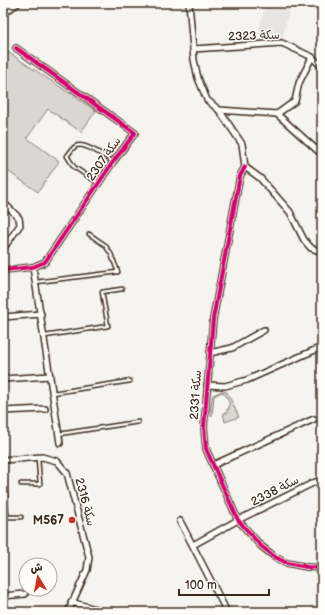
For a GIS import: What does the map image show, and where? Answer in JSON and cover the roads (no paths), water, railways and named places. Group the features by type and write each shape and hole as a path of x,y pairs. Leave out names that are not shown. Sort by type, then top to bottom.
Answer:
{"street":[{"path":"3,14 18,3"},
{"path":"188,3 198,78 207,100 219,110 242,144 245,167 260,178 290,212 304,240 311,248 322,252"},
{"name":"سكة 2323","path":"193,49 282,43 312,57 322,67"},
{"name":"سكة 2307","path":"3,270 33,267 45,262 113,162 135,133 16,48"},
{"path":"277,114 295,101 300,83 312,57"},
{"path":"219,110 277,114 318,151"},
{"name":"سكة 2331","path":"245,167 240,176 213,319 204,427 206,449 238,520 261,546 274,557 287,563 307,568 322,568"},
{"path":"3,249 20,225 19,218 4,205"},
{"path":"33,267 60,443"},
{"path":"3,318 41,314"},
{"path":"210,353 232,348 264,330"},
{"path":"207,385 225,386 247,380 317,349"},
{"path":"3,379 50,376"},
{"path":"3,411 45,409"},
{"path":"213,465 314,418"},
{"name":"2316 سكة","path":"3,460 38,458 58,461 67,473 89,558 87,570 68,612"},
{"name":"سكة 2338","path":"193,545 238,520 315,482 322,481"},
{"path":"180,521 226,612"},
{"path":"3,596 18,595"},
{"path":"72,602 106,612"}],"lane":[{"path":"99,183 74,167 67,156 74,147 79,146 89,148 113,162"},
{"path":"35,282 118,272 111,254 105,245 89,234"},
{"path":"44,336 108,326 102,292 122,289"},
{"path":"52,393 130,381"},
{"path":"59,434 138,422"},
{"path":"3,455 7,517 21,517"},
{"path":"21,484 40,484 38,458"}],"place":[{"name":"M567","path":"72,520"}]}
